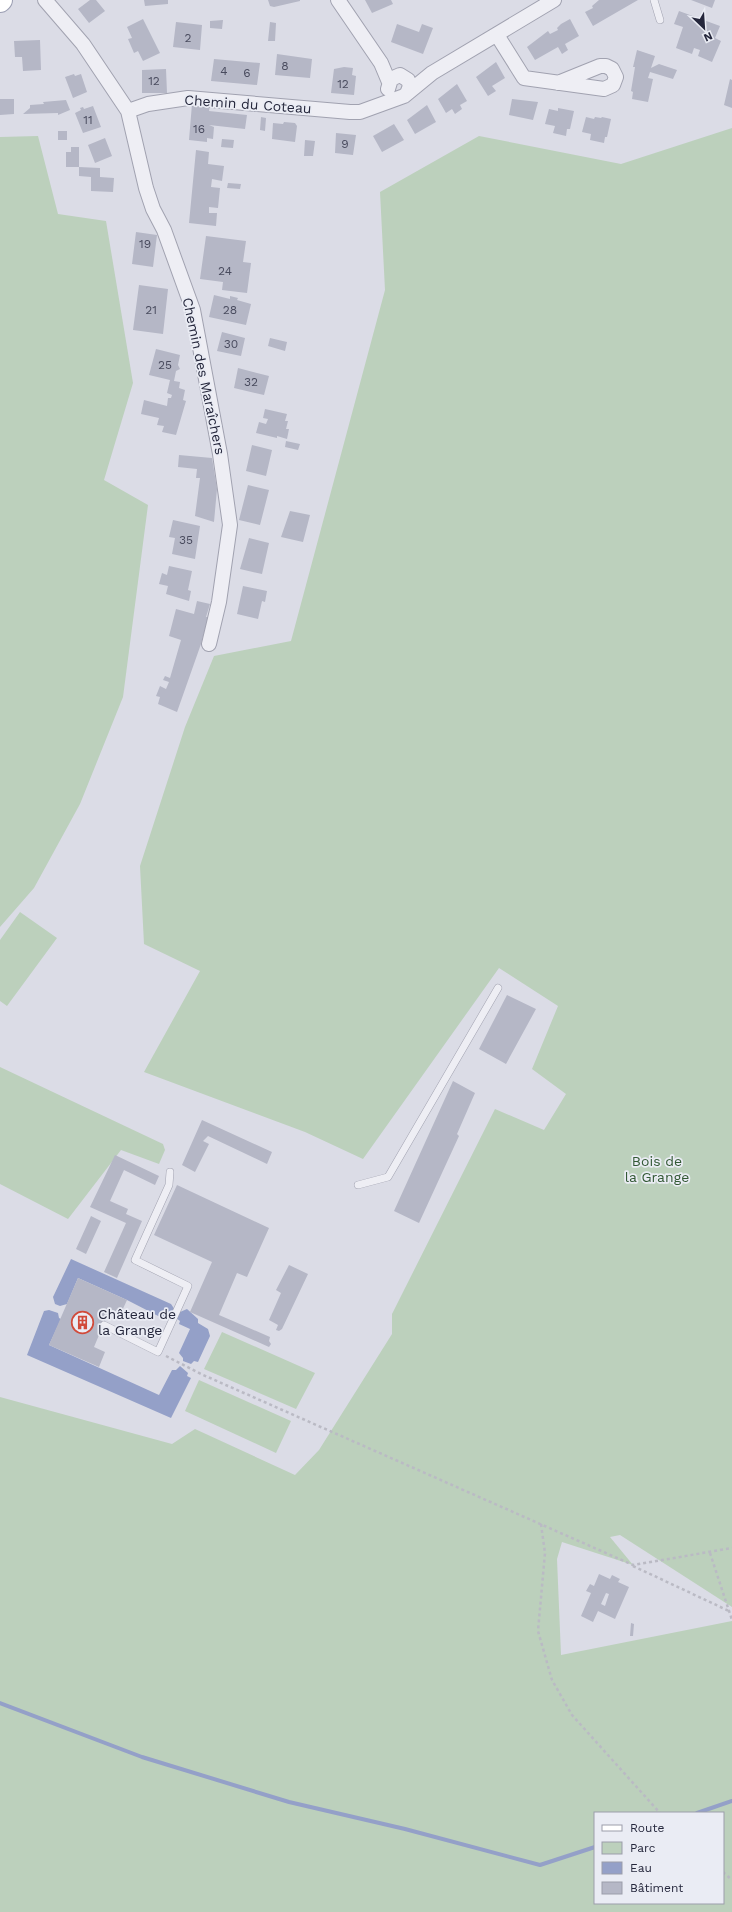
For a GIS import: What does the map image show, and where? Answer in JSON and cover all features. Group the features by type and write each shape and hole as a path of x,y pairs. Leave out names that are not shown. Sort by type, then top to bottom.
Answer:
{"street":[{"name":"Chemin des Maraîchers","path":"45,0 84,44 128,111 146,188 153,209 164,230 192,310 226,491 230,525 219,602 209,644"},
{"path":"338,0 381,63 398,85"},
{"name":"Chemin du Coteau","path":"128,111 148,104 188,98 360,112 368,108 398,85 432,73 554,0"},
{"path":"497,34 524,78 558,83"}],"lane":[{"path":"654,0 660,20"},
{"path":"358,1185 388,1176 498,988"},
{"path":"104,1325 158,1352 188,1286 135,1260 169,1185 170,1172"}],"path":[{"path":"158,1352 201,1374 633,1565 729,1611"},
{"path":"541,1524 545,1553 538,1631 552,1680 572,1715 659,1812"},
{"path":"633,1565 710,1553 732,1548"},
{"path":"710,1553 732,1620"},
{"path":"724,1873 732,1880"}],"green space":[{"name":"Bois de la Grange","path":"732,128 732,1607 620,1535 610,1537 633,1565 562,1542 557,1559 561,1655 732,1621 732,1912 0,1912 0,1397 172,1444 195,1429 295,1475 319,1450 392,1334 392,1314 495,1109 544,1130 566,1094 532,1069 558,1006 499,968 363,1159 305,1132 144,1072 200,971 144,944 140,866 185,727 214,656 291,641 385,290 380,192 479,136 621,164"},
{"path":"38,136 58,214 106,221 133,383 104,480 148,505 123,697 80,804 34,888 0,927 0,137"},
{"path":"20,912 57,938 7,1006 0,1001 0,940"},
{"path":"0,1067 163,1144 165,1150 159,1164 121,1150 68,1219 0,1184"},
{"path":"222,1332 315,1373 296,1409 204,1369"},
{"path":"199,1380 291,1421 276,1453 185,1411"}],"water":[{"path":"71,1259 171,1304 175,1310 172,1317 164,1319 127,1300 78,1278 67,1304 60,1306 55,1304 53,1297"},
{"path":"187,1309 198,1319 198,1323 208,1329 210,1336 198,1362 194,1361 191,1364 183,1361 183,1358 179,1353 190,1329 179,1324 180,1321 176,1318 180,1312"},
{"path":"49,1310 58,1313 59,1318 61,1319 49,1345 159,1395 172,1370 176,1370 180,1366 188,1373 187,1376 191,1378 171,1418 27,1355 44,1311"}],"building":[{"path":"90,0 96,0 105,11 89,23 78,9"},
{"path":"144,0 168,0 168,4 145,6"},
{"path":"268,0 300,1 274,7 270,6"},
{"path":"365,0 391,0 393,4 372,13"},
{"path":"599,0 638,0 593,26 585,12 593,8 592,6"},
{"path":"691,0 715,0 712,8"},
{"path":"679,11 720,26 715,38 721,41 712,62 698,56 700,50 694,48 692,54 676,48 683,27 674,24"},
{"path":"143,19 160,53 143,61 138,51 134,53 128,39 132,38 127,27"},
{"path":"570,19 579,36 565,44 568,50 562,54 558,47 535,60 527,47 548,31 550,34 558,30 557,28 561,24"},
{"path":"223,20 222,29 210,28 210,21"},
{"path":"176,22 202,25 200,50 173,47"},
{"path":"270,22 276,23 275,41 268,41"},
{"path":"397,24 419,32 422,24 433,28 423,54 391,42"},
{"path":"40,40 41,70 23,71 22,57 15,57 14,41"},
{"path":"637,50 655,56 651,68 659,64 677,70 673,79 650,72 648,78 653,79 648,102 632,99 633,92 631,91 635,67 633,67"},
{"path":"277,54 312,59 310,78 275,75"},
{"path":"214,59 260,63 257,85 211,81"},
{"path":"496,62 505,78 492,86 496,91 488,96 476,77"},
{"path":"344,67 353,68 352,75 356,76 354,95 331,93 334,69"},
{"path":"166,69 167,93 142,93 142,70"},
{"path":"74,74 75,76 81,74 87,92 73,98 65,77"},
{"path":"730,79 732,80 732,108 724,105"},
{"path":"457,84 467,101 460,105 462,109 455,114 452,109 446,113 438,99"},
{"path":"0,99 14,99 14,114 0,115"},
{"path":"512,99 538,102 533,120 509,115"},
{"path":"66,100 70,110 58,115 58,113 23,114 30,108 30,105"},
{"path":"192,104 210,106 209,111 247,115 245,129 209,125 214,127 213,139 207,138 207,142 189,140"},
{"path":"427,105 436,122 415,134 407,120"},
{"path":"93,106 101,127 83,133 75,113 81,110 80,108 83,107 84,109"},
{"path":"558,108 574,111 570,129 567,129 566,136 553,133 555,126 545,124 549,109 558,111"},
{"path":"261,117 266,118 265,131 260,130"},
{"path":"586,117 594,119 595,117 602,117 611,119 604,143 590,140 591,134 582,132"},
{"path":"284,122 295,123 297,126 295,142 272,139 273,123 283,124"},
{"path":"394,124 404,140 382,152 373,136"},
{"path":"58,131 67,131 67,140 58,140"},
{"path":"336,133 356,135 353,155 335,153"},
{"path":"105,138 112,156 95,163 88,145"},
{"path":"222,139 234,140 233,148 221,147"},
{"path":"305,140 315,141 313,156 304,156"},
{"path":"71,147 79,147 79,167 66,167 66,152 71,152"},
{"path":"196,150 209,152 208,164 224,166 222,181 212,179 211,187 220,188 218,208 209,207 209,213 217,213 216,226 189,223"},
{"path":"79,167 100,168 100,177 114,178 113,192 91,191 91,177 79,176"},
{"path":"228,183 241,184 240,189 227,188"},
{"path":"136,232 157,235 153,267 132,264"},
{"path":"206,236 246,241 243,262 251,263 247,293 222,290 223,282 200,279"},
{"path":"139,285 168,289 163,334 133,330"},
{"path":"214,295 230,299 230,296 238,298 237,300 251,304 246,325 209,317"},
{"path":"222,332 245,338 241,356 217,351"},
{"path":"270,338 287,342 285,351 268,346"},
{"path":"156,349 180,355 178,365 180,369 176,371 174,381 180,382 179,388 185,390 183,400 186,401 176,435 162,432 164,426 157,425 159,418 141,414 144,400 167,406 168,398 171,398 172,395 167,393 170,380 149,375"},
{"path":"238,368 269,376 264,395 234,388"},
{"path":"265,409 287,414 285,421 288,421 286,429 289,429 287,439 256,433 259,422 266,424 268,419 263,418"},
{"path":"286,441 300,444 298,450 285,447"},
{"path":"252,445 272,450 266,476 246,471"},
{"path":"179,455 212,458 217,489 214,522 195,516 200,478 196,478 197,469 178,467"},
{"path":"248,485 269,490 260,525 239,520"},
{"path":"290,511 310,515 303,542 281,537"},
{"path":"173,520 200,526 195,559 172,554 175,538 169,537"},
{"path":"249,538 269,543 262,574 240,569"},
{"path":"169,566 192,571 188,590 191,591 189,601 166,594 168,586 159,584 162,573 167,575"},
{"path":"243,586 267,591 265,602 262,601 258,619 237,614"},
{"path":"197,601 210,604 206,617 208,617 201,644 177,712 158,704 160,697 156,696 160,686 166,689 169,682 163,680 165,676 170,678 181,640 169,636 176,609 194,614"},
{"path":"507,995 536,1009 506,1064 479,1049"},
{"path":"453,1081 475,1093 457,1134 459,1136 419,1223 394,1211"},
{"path":"202,1120 272,1152 267,1164 208,1136 203,1141 209,1144 195,1172 182,1165"},
{"path":"115,1155 159,1176 155,1185 124,1170 110,1201 128,1209 126,1214 142,1221 117,1278 104,1272 126,1223 90,1207"},
{"path":"177,1185 269,1228 247,1277 237,1273 219,1315 270,1337 269,1341 271,1344 269,1347 190,1312 212,1262 154,1235"},
{"path":"91,1216 101,1221 86,1254 76,1249"},
{"path":"289,1265 308,1274 282,1329 279,1331 276,1330 278,1325 269,1320 281,1293 276,1290"},
{"name":"Château de la Grange","path":"78,1278 127,1300 121,1313 110,1309 94,1347 105,1352 99,1367 49,1345"},
{"path":"599,1574 610,1579 612,1575 620,1579 618,1582 629,1587 615,1619 598,1611 593,1622 581,1616 591,1593 586,1591 590,1584 594,1586","holes":["606,1593 609,1594 605,1606 601,1604"]},
{"path":"631,1623 634,1624 633,1636 630,1636"}],"waterway":[{"path":"0,1703 142,1757 289,1802 405,1829 540,1865 594,1847"},
{"path":"700,1812 732,1801"}],"place":[{"name":"Château de la Grange","path":"82,1322"}]}
